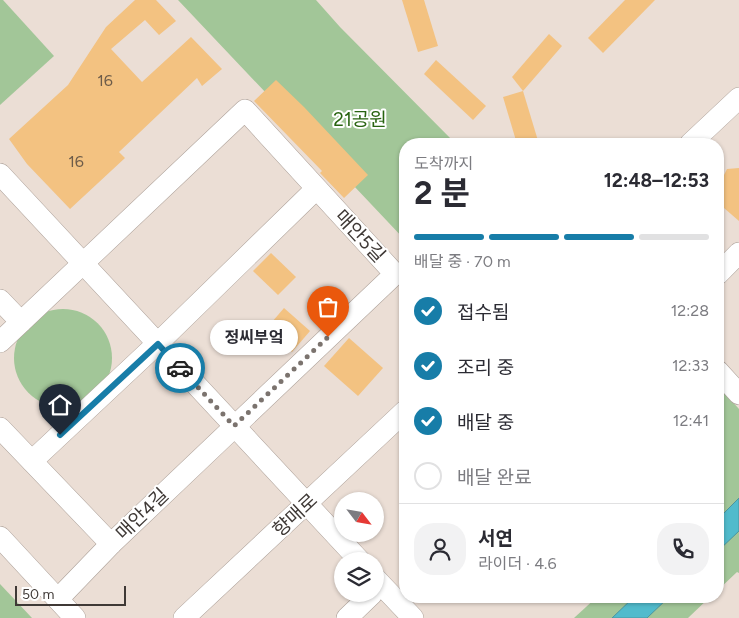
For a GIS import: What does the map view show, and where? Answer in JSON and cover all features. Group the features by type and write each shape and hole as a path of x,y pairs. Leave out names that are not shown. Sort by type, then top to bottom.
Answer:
{"street":[{"name":"매안5길","path":"83,263 245,110 396,274 234,426"},
{"path":"698,138 734,111"},
{"path":"0,174 352,552"},
{"path":"32,461 158,344 316,189"},
{"path":"724,268 739,253"},
{"path":"0,342 83,263"},
{"path":"0,300 20,322"},
{"path":"724,378 739,394"},
{"name":"향매로","path":"184,618 399,417"},
{"name":"매안4길","path":"0,428 111,544 234,426"},
{"path":"0,537 75,618"},
{"path":"58,599 111,544"},
{"path":"384,594 413,618"},
{"path":"347,618 362,602"}],"green space":[{"path":"0,0 3,0 54,56 0,105"},
{"name":"21공원","path":"178,0 316,0 340,27 450,138 399,138 399,234"},
{"path":"63,309 82,313 98,323 108,339 112,358 108,377 98,393 82,403 63,407 44,403 28,393 18,377 14,358 18,339 28,323 44,313"},
{"path":"724,393 739,409 739,573 737,572 724,584"},
{"path":"0,584 32,618 0,618"},
{"path":"590,603 704,603 688,618 574,618"}],"water":[{"path":"739,498 739,531 724,545 724,513"},
{"path":"628,603 663,603 647,618 612,618"}],"building":[{"path":"135,0 156,0 176,21 159,35 145,20 111,49 142,82 191,37 222,69 202,86 197,78 119,152 125,158 70,209 27,164 9,139 68,85 106,27"},
{"path":"402,0 424,0 438,46 418,52"},
{"path":"625,0 655,0 603,53 588,38"},
{"path":"549,34 562,46 523,91 512,77"},
{"path":"436,60 486,106 473,120 424,74"},
{"path":"276,80 368,175 344,198 320,173 322,171 254,101"},
{"path":"523,91 537,138 515,138 503,97"},
{"path":"739,168 739,221 724,208 724,175 727,169"},
{"path":"271,253 296,277 278,295 253,271"},
{"path":"284,308 310,331 292,352 266,329"},
{"path":"349,338 383,368 358,396 324,366"}],"way so far":[{"path":"180,368 234,426 328,337"}],"place":[{"name":"정씨부엌","path":"328,337"}],"route":[{"path":"60,435 158,344 180,368"}]}
